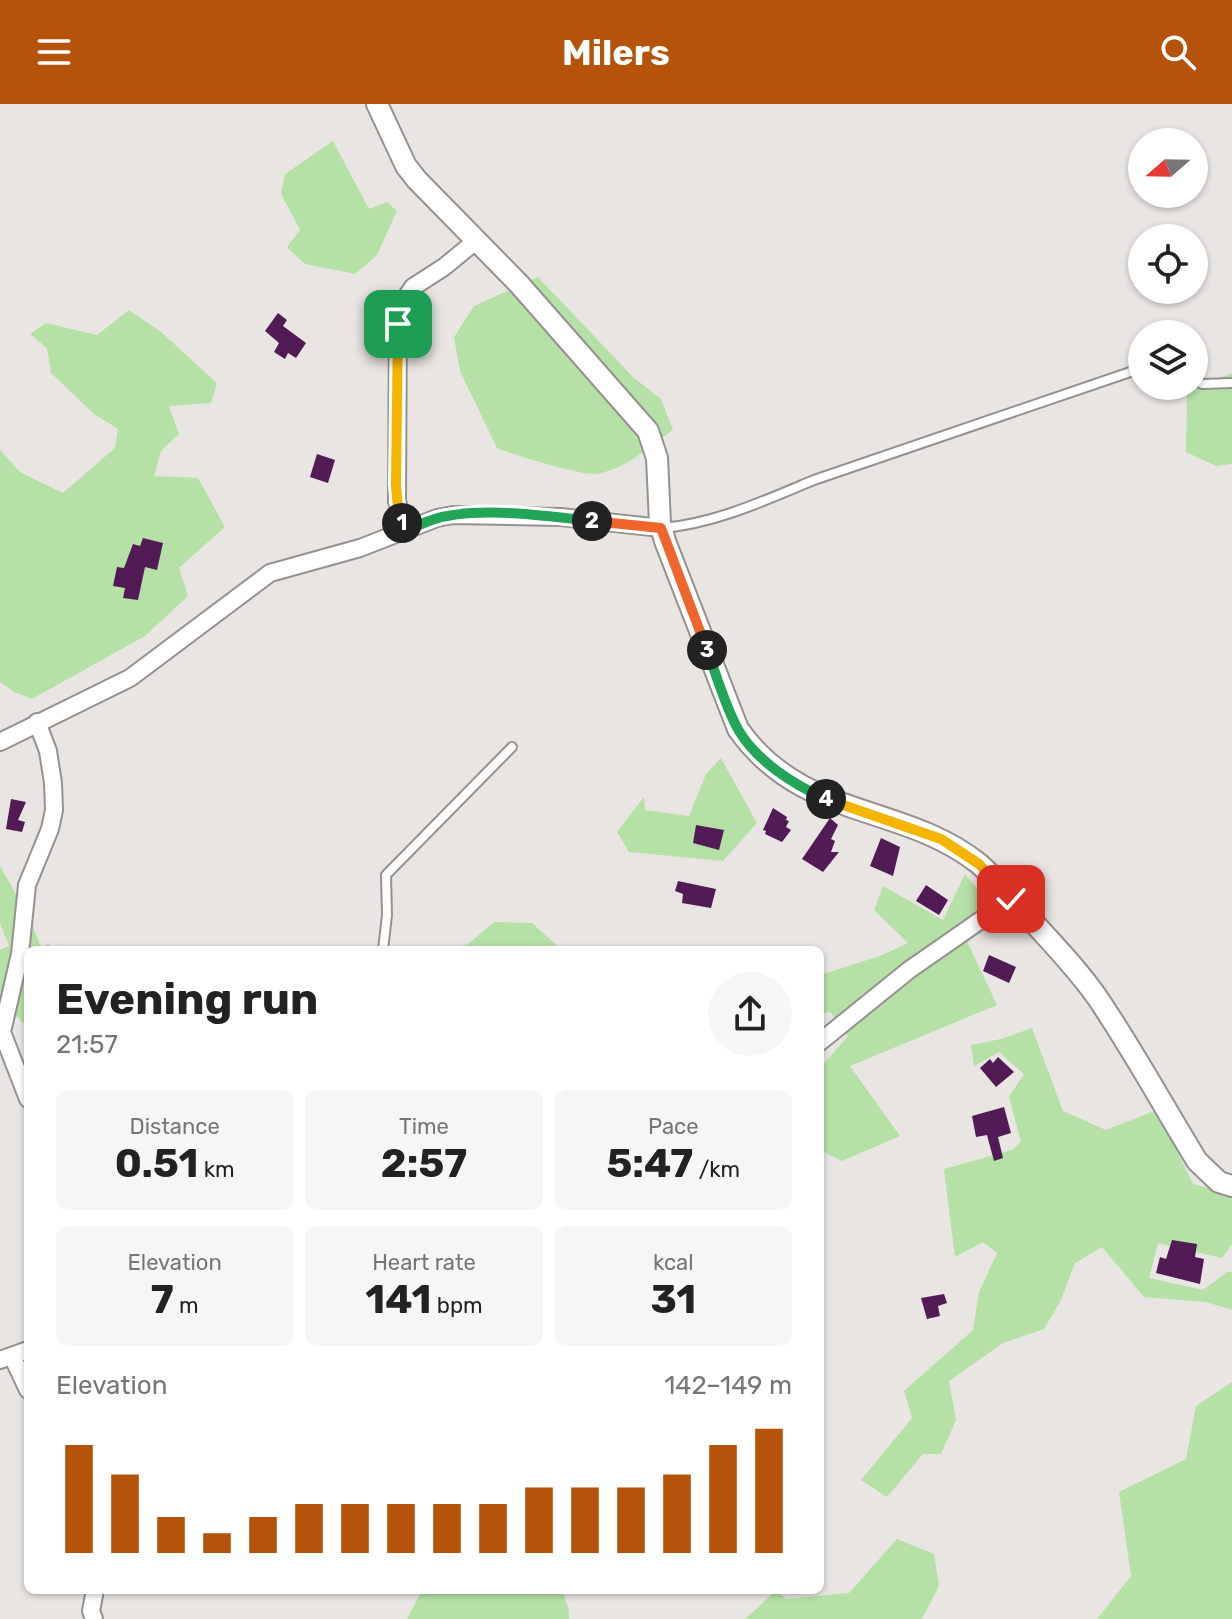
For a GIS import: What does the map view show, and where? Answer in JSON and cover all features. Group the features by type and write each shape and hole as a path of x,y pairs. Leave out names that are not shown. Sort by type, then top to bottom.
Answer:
{"street":[{"path":"377,104 411,173 519,284 640,418 648,431 657,458 661,528 738,729 750,747 784,775 823,798 941,839 979,864 1097,998 1197,1161 1219,1182 1232,1186"},
{"path":"405,531 397,501 398,309 413,287 477,240"},
{"path":"0,742 130,678 270,573 360,548 444,516 561,517 661,528"},
{"path":"24,1089 2,1032 20,954 27,885 50,829 54,810 48,751 37,722"},
{"path":"824,1039 909,970 1011,899"},
{"path":"13,1355 24,1381"},
{"path":"94,1594 91,1611 94,1619"}],"lane":[{"path":"661,528 693,523 764,500 1128,373"},
{"path":"1208,384 1232,383"},
{"path":"383,946 387,915 386,875 512,747"}],"green space":[{"path":"333,141 369,209 387,202 397,211 377,255 355,274 305,264 287,247 300,230 281,194 285,174"},
{"path":"538,277 633,377 661,399 673,430 637,456 606,472 587,473 497,448 460,371 454,337 474,306"},
{"path":"129,310 161,332 217,383 211,403 169,406 179,434 161,451 154,476 198,478 225,527 179,568 188,596 145,636 32,699 0,682 0,450 20,472 63,493 115,448 118,429 94,414 51,373 47,348 30,334 46,323 97,335"},
{"path":"1232,373 1232,464 1216,466 1186,452 1187,400 1208,400 1208,382"},
{"path":"721,758 757,823 723,861 629,852 617,832 644,797 645,810 689,816 706,774"},
{"path":"0,866 29,917 41,946 24,946 24,1024 18,1017 0,1013 0,950 9,946 0,923"},
{"path":"965,874 989,903 966,939 997,1005 850,1066 900,1136 842,1161 824,1152 824,1063 848,1036 830,1012 824,1013 824,974 880,956 908,943 874,910 883,886 943,920"},
{"path":"494,922 532,923 558,946 460,946 468,944"},
{"path":"1032,1028 1063,1111 1106,1130 1157,1110 1193,1184 1232,1194 1232,1244 1222,1258 1158,1243 1149,1278 1203,1290 1227,1272 1232,1272 1232,1310 1206,1302 1144,1297 1102,1247 1075,1263 1061,1300 1044,1329 1003,1343 949,1381 956,1420 941,1454 923,1454 887,1497 861,1480 912,1418 904,1391 973,1330 979,1292 997,1253 983,1242 955,1257 944,1169 1012,1150 1021,1142 1009,1097 1024,1074 999,1052 974,1066 971,1045"},
{"path":"1232,1382 1232,1619 1097,1619 1131,1576 1119,1492 1186,1459 1196,1406"},
{"path":"897,1539 934,1554 939,1586 922,1619 745,1619 773,1594 781,1594 786,1599 849,1593"},
{"path":"420,1594 563,1594 569,1610 569,1619 407,1619"}],"building":[{"path":"278,313 287,320 283,326 306,343 296,358 288,353 285,359 274,352 279,343 265,331"},
{"path":"317,454 335,460 328,483 310,477"},
{"path":"143,538 163,543 157,570 145,567 138,600 123,598 125,588 113,586 117,567 124,568 133,544 140,546"},
{"path":"11,799 26,802 18,820 25,822 22,832 6,829"},
{"path":"773,808 789,821 786,827 791,830 782,842 763,830"},
{"path":"830,818 838,825 831,839 835,841 831,852 839,852 823,872 802,859"},
{"path":"696,825 724,830 719,850 693,843"},
{"path":"881,838 900,847 893,876 870,866"},
{"path":"678,881 716,889 711,908 682,903 683,894 675,891"},
{"path":"926,885 948,900 939,915 916,901"},
{"path":"989,955 1016,967 1009,983 983,971"},
{"path":"998,1057 1014,1072 996,1087 980,1068 990,1059 993,1063"},
{"path":"1004,1107 1011,1133 998,1137 1003,1158 994,1161 987,1135 976,1137 972,1116"},
{"path":"1172,1240 1197,1244 1195,1257 1204,1259 1200,1284 1156,1273 1160,1257 1166,1259"},
{"path":"944,1294 947,1303 938,1306 940,1316 927,1319 921,1298"}],"route":[{"path":"398,324 397,501 405,531 444,516 462,514 561,517 661,528 738,729 750,747 784,775 823,798 941,839 979,864 1011,899"}]}
